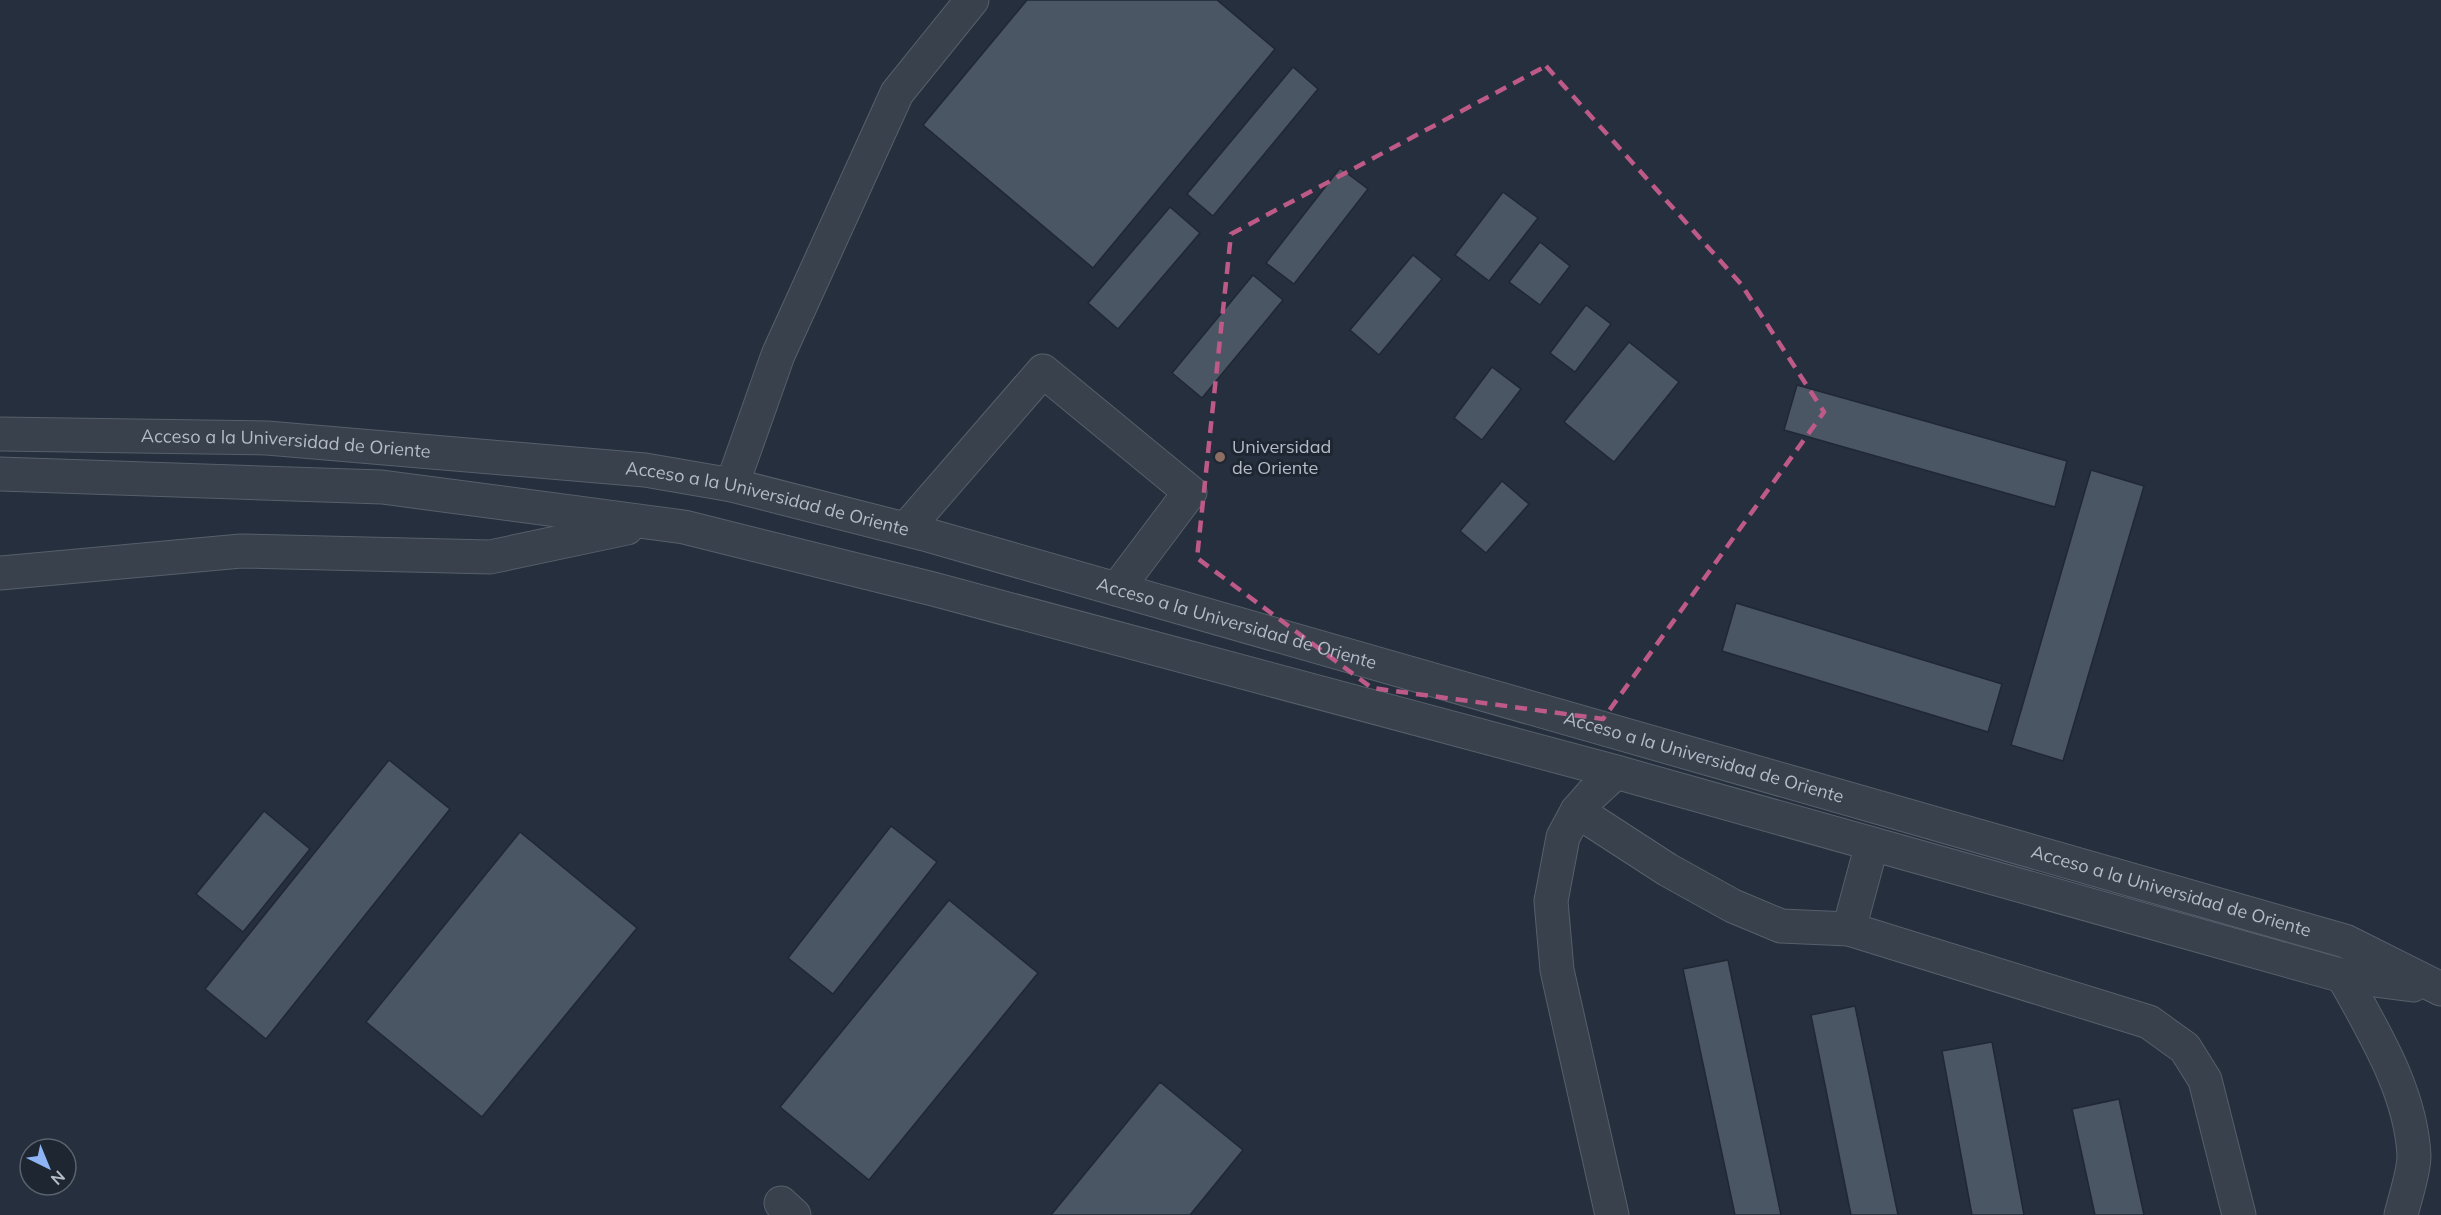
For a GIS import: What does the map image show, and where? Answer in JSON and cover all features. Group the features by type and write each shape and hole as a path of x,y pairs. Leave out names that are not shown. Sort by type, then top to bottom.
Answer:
{"lane":[{"path":"732,485 778,355 897,93 972,0"},
{"path":"906,529 1043,371 1190,492 1117,589"},
{"name":"Acceso a la Universidad de Oriente","path":"0,434 267,438 645,470 732,485 906,529 2345,941 2441,989"},
{"name":"Acceso a la Universidad de Oriente","path":"0,474 382,487 684,527 933,589 1616,772 2343,976 2441,989"},
{"path":"0,573 242,551 490,556 652,523"},
{"path":"1612,1215 1557,970 1551,901 1563,837 1590,795 1616,772"},
{"path":"1577,812 1668,870 1733,906 1781,926 1849,929 2149,1022 2185,1048 2205,1080 2239,1215"},
{"path":"1849,929 1872,844"},
{"path":"2343,976 2383,1049 2405,1105 2414,1157 2401,1215"}],"highlighted area":[{"path":"1546,66 1741,284 1824,412 1603,719 1372,688 1197,558 1231,234"}],"building":[{"path":"1027,0 1217,0 1275,49 1093,268 923,125"},
{"path":"1293,67 1318,89 1213,216 1187,194"},
{"path":"1340,168 1368,189 1294,284 1266,263"},
{"path":"1503,192 1538,218 1489,281 1455,255"},
{"path":"1170,207 1200,233 1118,329 1088,303"},
{"path":"1540,242 1570,266 1540,305 1509,282"},
{"path":"1413,255 1442,279 1379,355 1350,330"},
{"path":"1253,275 1283,300 1202,398 1172,373"},
{"path":"1586,305 1611,324 1575,372 1550,353"},
{"path":"1629,342 1679,382 1614,462 1564,422"},
{"path":"1492,367 1521,389 1482,440 1454,418"},
{"path":"1797,385 2067,461 2055,507 1784,430"},
{"path":"2091,470 2144,486 2063,761 2011,745"},
{"path":"1502,481 1529,504 1486,553 1460,531"},
{"path":"1736,603 2002,684 1988,732 1722,651"},
{"path":"389,760 450,809 266,1039 205,989"},
{"path":"264,811 310,849 243,932 196,894"},
{"path":"891,826 937,862 833,994 788,958"},
{"path":"520,832 637,928 482,1117 366,1022"},
{"path":"949,900 1038,973 869,1180 780,1107"},
{"path":"1728,960 1781,1215 1735,1215 1683,969"},
{"path":"1855,1006 1898,1215 1851,1215 1811,1015"},
{"path":"1992,1042 2024,1215 1972,1215 1942,1051"},
{"path":"1160,1082 1243,1150 1190,1215 1051,1215"},
{"path":"2119,1099 2144,1215 2095,1215 2072,1109"}],"place":[{"name":"Universidad de Oriente","path":"1220,457"}]}
